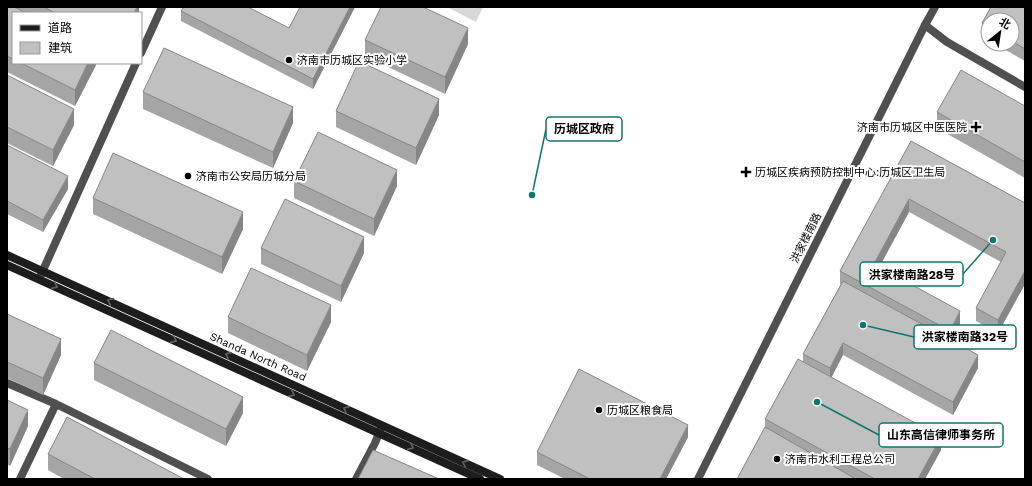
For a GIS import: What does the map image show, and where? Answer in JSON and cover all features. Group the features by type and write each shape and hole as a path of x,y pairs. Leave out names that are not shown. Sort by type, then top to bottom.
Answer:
{"main road":[{"name":"Shanda North Road","path":"7,255 380,429 480,479"},
{"name":"Shanda North Road","path":"7,265 380,429 500,479"}],"street":[{"path":"142,50 162,7"},
{"name":"洪家楼南路","path":"698,479 935,7"},
{"path":"925,25 947,42 1025,87"},
{"path":"39,279 136,64"},
{"path":"7,383 56,404 208,479"},
{"path":"20,479 56,404"},
{"path":"356,479 375,443 380,429"}],"shaded area":[{"path":"447,7 483,7 476,22"}],"building":[{"path":"7,7 14,7 24,12 12,12 12,58 7,56"},
{"path":"44,7 137,7 134,12 53,12"},
{"path":"184,7 248,7 289,28 300,7 350,7 313,79 181,11"},
{"path":"381,7 423,7 468,28 445,77 365,40"},
{"path":"991,7 1025,7 1025,49 1020,46 1020,12 988,12"},
{"path":"164,48 293,107 273,152 143,92"},
{"path":"359,61 439,99 416,148 336,111"},
{"path":"23,64 88,64 75,90"},
{"path":"961,70 1025,106 1025,162 937,112"},
{"path":"7,75 74,109 53,150 7,127"},
{"path":"318,132 397,170 374,219 294,181"},
{"path":"911,141 1025,203 1025,271 998,320 976,308 1006,252 909,199 874,264 960,311 950,331 840,271"},
{"path":"7,145 68,176 43,220 7,201"},
{"path":"113,153 243,212 222,257 93,198"},
{"path":"285,199 364,237 341,286 261,248"},
{"path":"251,268 331,305 307,355 228,317"},
{"path":"843,281 978,355 953,402 843,343 830,368 803,354"},
{"path":"7,314 61,339 43,378 7,362"},
{"path":"111,330 243,397 226,429 94,363"},
{"path":"798,359 941,437 918,479 875,479 765,419"},
{"name":"历城区粮食局","path":"579,369 688,425 660,479 590,479 537,452"},
{"path":"7,400 28,410 10,449 7,448"},
{"path":"67,417 184,479 95,479 48,454"},
{"path":"765,427 856,479 737,479"},
{"path":"373,450 439,479 358,479"}],"place":[{"name":"济南市历城区实验小学","path":"289,60"},
{"name":"济南市历城区中医医院","path":"976,127"},
{"name":"历城区疾病预防控制中心:历城区卫生局","path":"746,172"},
{"name":"济南市公安局历城分局","path":"188,176"},
{"name":"历城区政府","path":"532,195"},
{"name":"洪家楼南路28号","path":"993,240"},
{"name":"洪家楼南路32号","path":"863,325"},
{"name":"山东高信律师事务所","path":"817,402"},
{"name":"历城区粮食局","path":"599,410"},
{"name":"济南市水利工程总公司","path":"777,459"}]}
